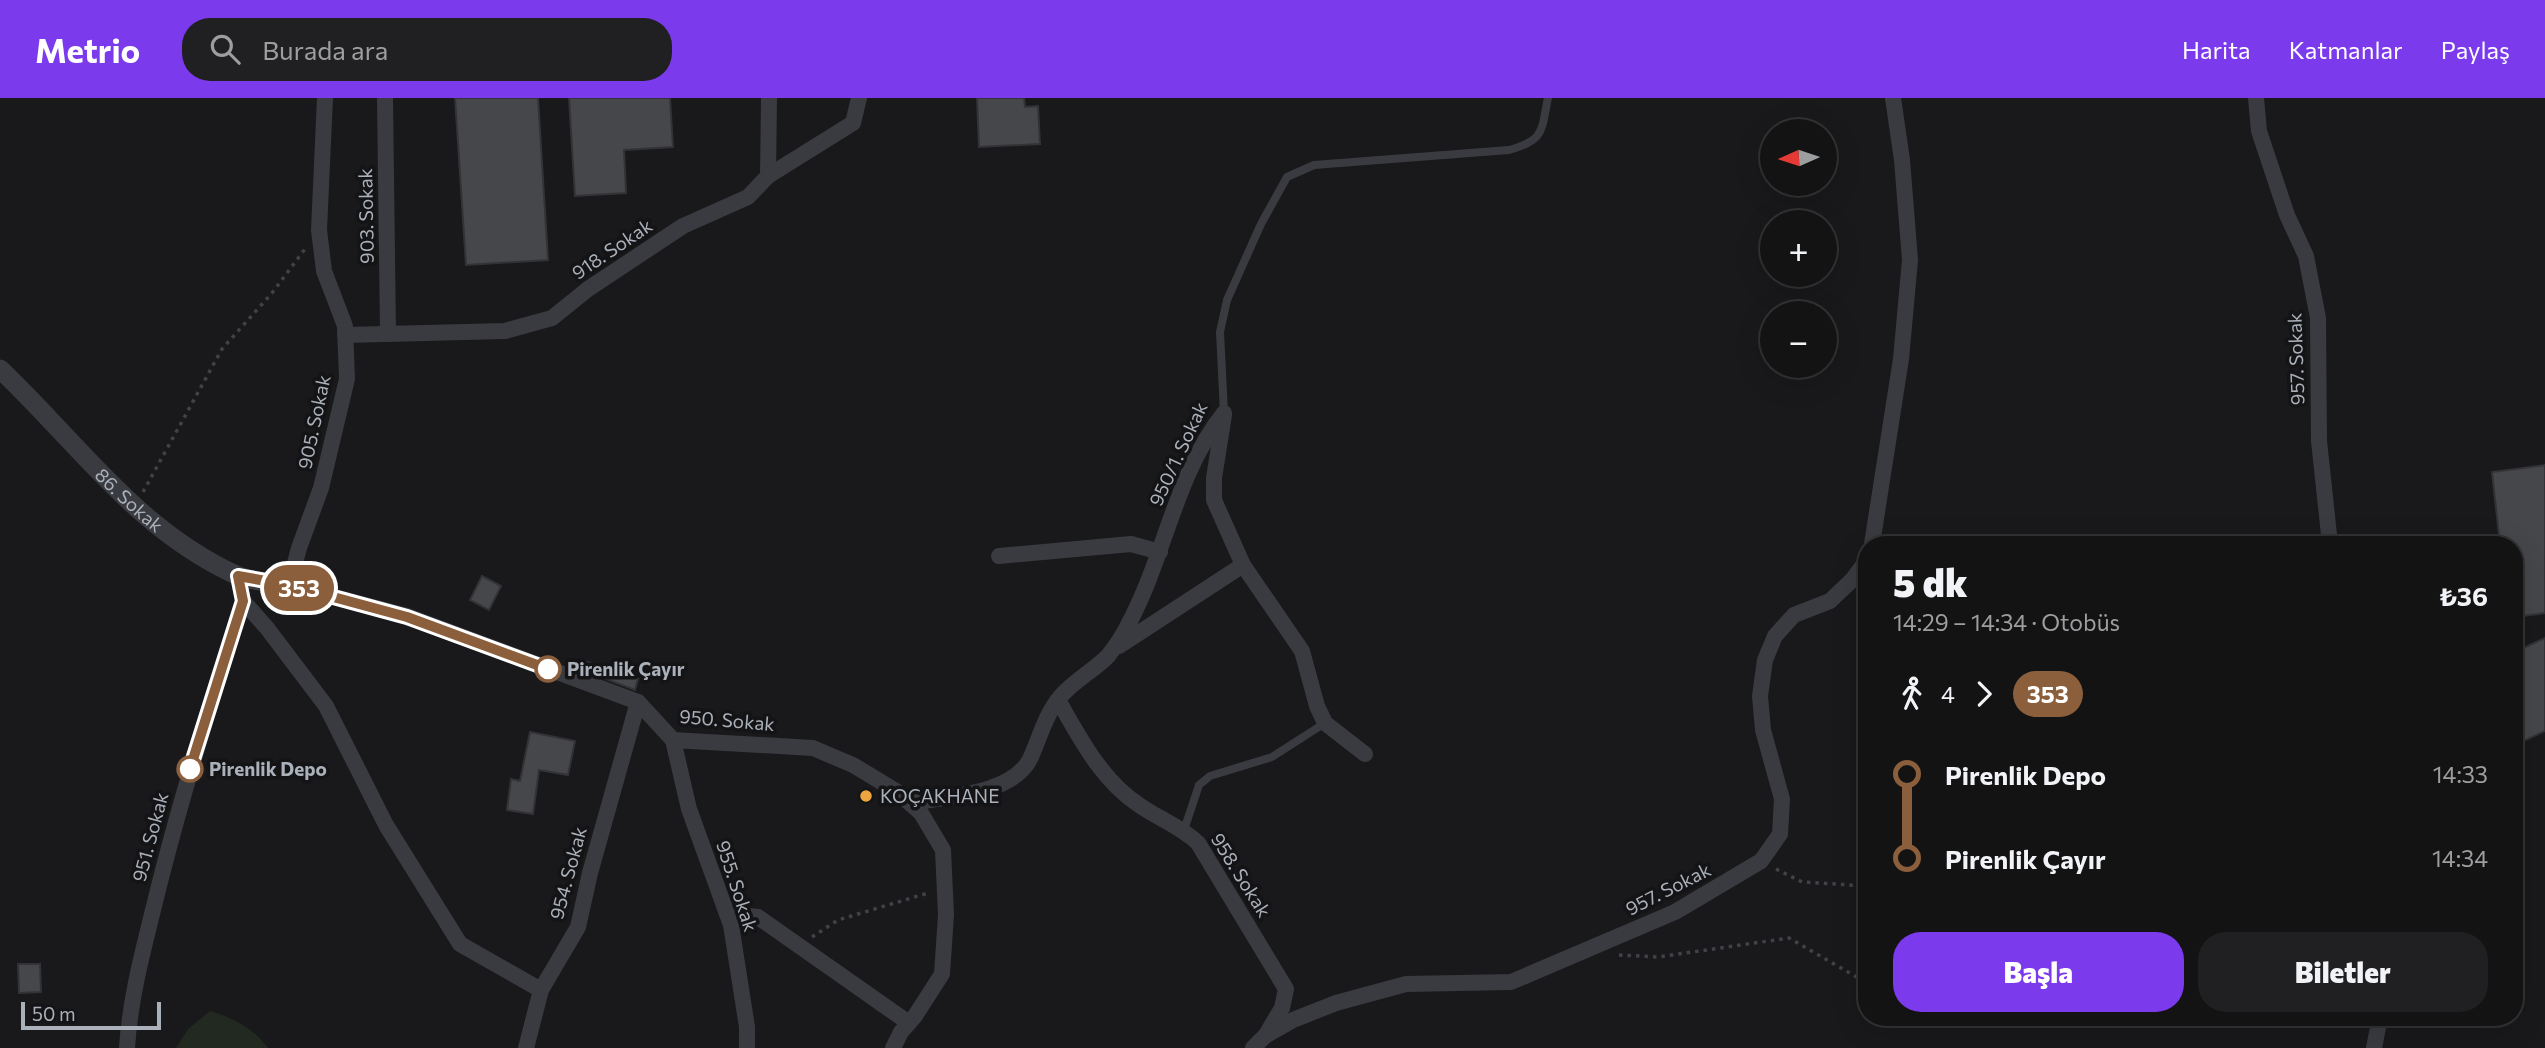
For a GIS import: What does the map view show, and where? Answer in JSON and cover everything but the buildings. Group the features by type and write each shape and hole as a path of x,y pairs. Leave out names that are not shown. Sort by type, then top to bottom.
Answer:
{"street":[{"name":"905. Sokak","path":"289,585 321,488 347,379 345,326 324,271 319,230 325,98"},
{"name":"903. Sokak","path":"385,98 388,334"},
{"path":"768,176 769,98"},
{"name":"918. Sokak","path":"345,335 505,331 552,318 588,289 683,226 748,197 768,176 853,123 859,98"},
{"path":"1873,536 1901,359 1910,260 1902,160 1893,98"},
{"name":"957. Sokak","path":"2256,98 2259,131 2287,215 2306,256 2318,318 2319,441 2329,536"},
{"name":"86. Sokak","path":"0,369 103,478 161,531 238,576 289,585"},
{"path":"1224,413 1214,478 1214,500 1243,565 1302,651 1317,706 1325,723 1365,754"},
{"name":"950/1. Sokak","path":"910,803 997,787 1019,776 1029,762 1058,700 1075,681 1108,655 1133,615 1150,581 1172,515 1206,435 1224,413"},
{"path":"999,556 1131,544 1160,552"},
{"path":"1108,655 1243,565"},
{"name":"957. Sokak","path":"1253,1048 1265,1035 1293,1020 1336,1003 1406,984 1511,982 1675,912 1761,861 1780,834 1782,799 1763,730 1760,696 1765,660 1774,636 1794,615 1830,601 1858,572"},
{"path":"238,576 243,601 326,706 386,825 460,944 541,990"},
{"name":"950. Sokak","path":"289,585 407,617 638,702 673,740 813,748 853,765 896,791 920,813 943,850 946,915 942,974 901,1032 893,1048"},
{"name":"951. Sokak","path":"127,1048 130,1008 164,866 190,769 243,601"},
{"name":"958. Sokak","path":"1058,700 1086,748 1112,784 1139,806 1184,830 1198,843 1286,989 1282,1008 1265,1035"},
{"name":"954. Sokak","path":"526,1048 541,990 578,927 590,873 638,702"},
{"name":"955. Sokak","path":"673,740 689,809 731,925 747,1027 747,1048"},
{"path":"727,914 758,917 909,1023"},
{"path":"2373,1048 2378,1026"}],"lane":[{"name":"950/1. Sokak","path":"1224,413 1220,332 1227,300 1261,224 1287,177 1314,165 1509,150 1527,145 1541,134 1548,98"},
{"path":"1184,830 1199,785 1209,776 1272,757 1325,723"}],"path":[{"path":"135,507 222,349 272,293 319,230"},
{"path":"1761,861 1802,883 1858,886"},
{"path":"799,946 838,920 945,889"},
{"path":"1582,953 1658,957 1789,938 1858,978"}],"shaded area":[{"path":"210,1011 242,1025 268,1048 176,1048 188,1029"}],"bus line":[{"name":"353","path":"190,769 243,601 238,576 289,585 407,617 548,669"}],"place":[{"name":"Pirenlik Çayır","path":"548,669"},
{"name":"Pirenlik Depo","path":"190,769"},
{"name":"KOÇAKHANE","path":"866,796"}]}
